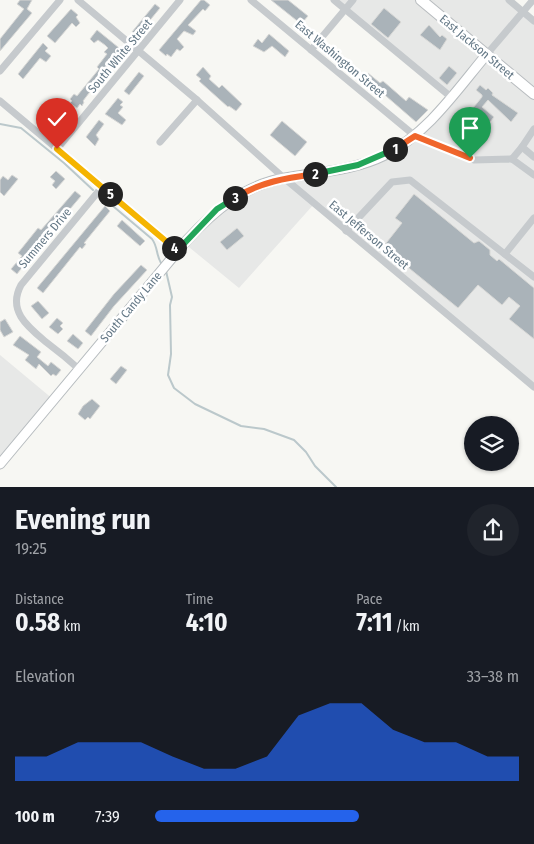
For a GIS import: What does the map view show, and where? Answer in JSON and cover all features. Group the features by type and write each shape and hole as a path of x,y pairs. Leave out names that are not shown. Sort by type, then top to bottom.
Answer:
{"highway":[{"name":"East Jackson Street","path":"421,0 534,94"}],"main road":[{"name":"South Candy Lane","path":"0,464 177,251 206,219 222,206 255,187 284,178 358,165 384,155 415,136 431,121 487,54"}],"street":[{"path":"0,71 60,0"},
{"name":"East Jefferson Street","path":"78,0 197,100 346,231 534,387"},
{"name":"South White Street","path":"57,149 180,0"},
{"name":"East Washington Street","path":"251,0 415,136 474,160 512,159"},
{"path":"334,0 451,97"},
{"path":"311,50 354,0"},
{"path":"509,0 534,21"},
{"path":"487,54 533,0"},
{"path":"160,142 197,100"},
{"path":"0,101 177,251"},
{"path":"532,132 512,159 534,175"},
{"path":"532,132 527,148 534,153"},
{"path":"522,147 534,157"},
{"path":"346,231 392,182 410,180 534,277"},
{"name":"Summers Drive","path":"80,370 26,325 18,314 16,297 21,285 102,187"},
{"path":"505,254 534,218"}],"shaded area":[{"path":"334,0 509,0 534,21 534,387 314,204 239,288 184,243 246,191 344,169 390,152 451,97"},
{"path":"0,355 54,400 0,464"}],"building":[{"path":"20,0 32,0 27,9 32,13 0,51 0,39 24,9 17,4"},
{"path":"201,0 210,5 205,11 203,9 188,25 196,31 193,35 184,31 177,39 184,47 180,51 177,49 171,57 167,54 166,56 159,50"},
{"path":"271,0 288,0 308,16 301,24"},
{"path":"155,4 160,8 137,36 132,32"},
{"path":"384,8 401,22 388,38 371,24"},
{"path":"71,9 78,15 76,17 80,23 76,27 72,23 55,43 47,36"},
{"path":"429,25 440,37 442,35 447,39 440,50 420,35"},
{"path":"97,30 124,52 101,77 83,101 82,106 80,104 77,108 70,103 72,101 70,99 74,94 77,96 99,69 97,67 107,54 104,52 108,48 105,45 98,40 94,43 90,39"},
{"path":"269,34 289,51 285,57 272,46 264,52 253,46 258,39 262,43"},
{"path":"43,43 48,48 45,51 51,56 46,62 40,58 23,79 18,74"},
{"path":"449,66 457,73 447,85 439,78"},
{"path":"203,67 211,76 209,79 219,88 222,85 242,104 236,111 228,107 199,81 201,79 196,75"},
{"path":"139,72 144,76 129,95 124,91"},
{"path":"368,73 380,83 383,81 406,101 409,97 428,110 416,122 371,83 369,85 362,80"},
{"path":"480,85 486,90 488,88 493,93 492,95 518,113 511,122 488,100 482,107 494,117 490,122 473,108 482,97 476,90"},
{"path":"118,98 123,102 120,105 123,107 118,113 126,120 122,125 105,114"},
{"path":"50,105 67,117 62,124 45,112"},
{"path":"99,120 104,124 96,135 99,139 95,146 86,137"},
{"path":"282,121 307,142 295,156 270,135"},
{"path":"56,171 65,179 56,189 52,185 55,181 50,177"},
{"path":"12,175 18,179 4,196 0,192 0,180 3,176 8,180"},
{"path":"75,191 81,196 42,242 39,239 33,247 36,249 22,263 24,265 17,274 11,269 22,256 18,253 38,228 41,230"},
{"path":"414,194 474,243 479,241 490,250 490,255 497,261 499,259 534,288 534,339 509,319 520,306 509,297 502,305 478,285 458,308 383,247 402,223 395,218"},
{"path":"105,206 110,211 84,243 86,244 82,249 80,247 43,293 37,288"},
{"path":"122,220 145,241 140,246 117,226"},
{"path":"237,228 244,236 227,250 220,242"},
{"path":"141,265 147,270 114,306 91,336 85,331 114,294"},
{"path":"38,301 49,313 42,319 31,306"},
{"path":"57,318 63,323 60,326 63,329 58,334 49,327"},
{"path":"5,319 13,332 4,337 0,330 0,322"},
{"path":"73,334 83,343 78,349 67,341"},
{"path":"20,336 41,352 37,357 48,366 51,362 61,370 56,376 53,374 51,376 39,364 36,369 25,360 29,355 13,345"},
{"path":"121,366 127,370 116,384 110,379"},
{"path":"92,399 100,406 90,419 88,417 85,420 78,414 83,406"}],"waterway":[{"path":"0,124 21,128 64,163 93,190"},
{"path":"101,196 152,239 161,263"},
{"path":"166,271 172,297 170,305 171,354 168,375 174,388 195,404 241,426 264,429 294,440 306,452 315,466 336,487"}],"route":[{"path":"57,149 177,251 217,209 246,191 274,180 344,169 372,161 415,136 470,158"}]}
